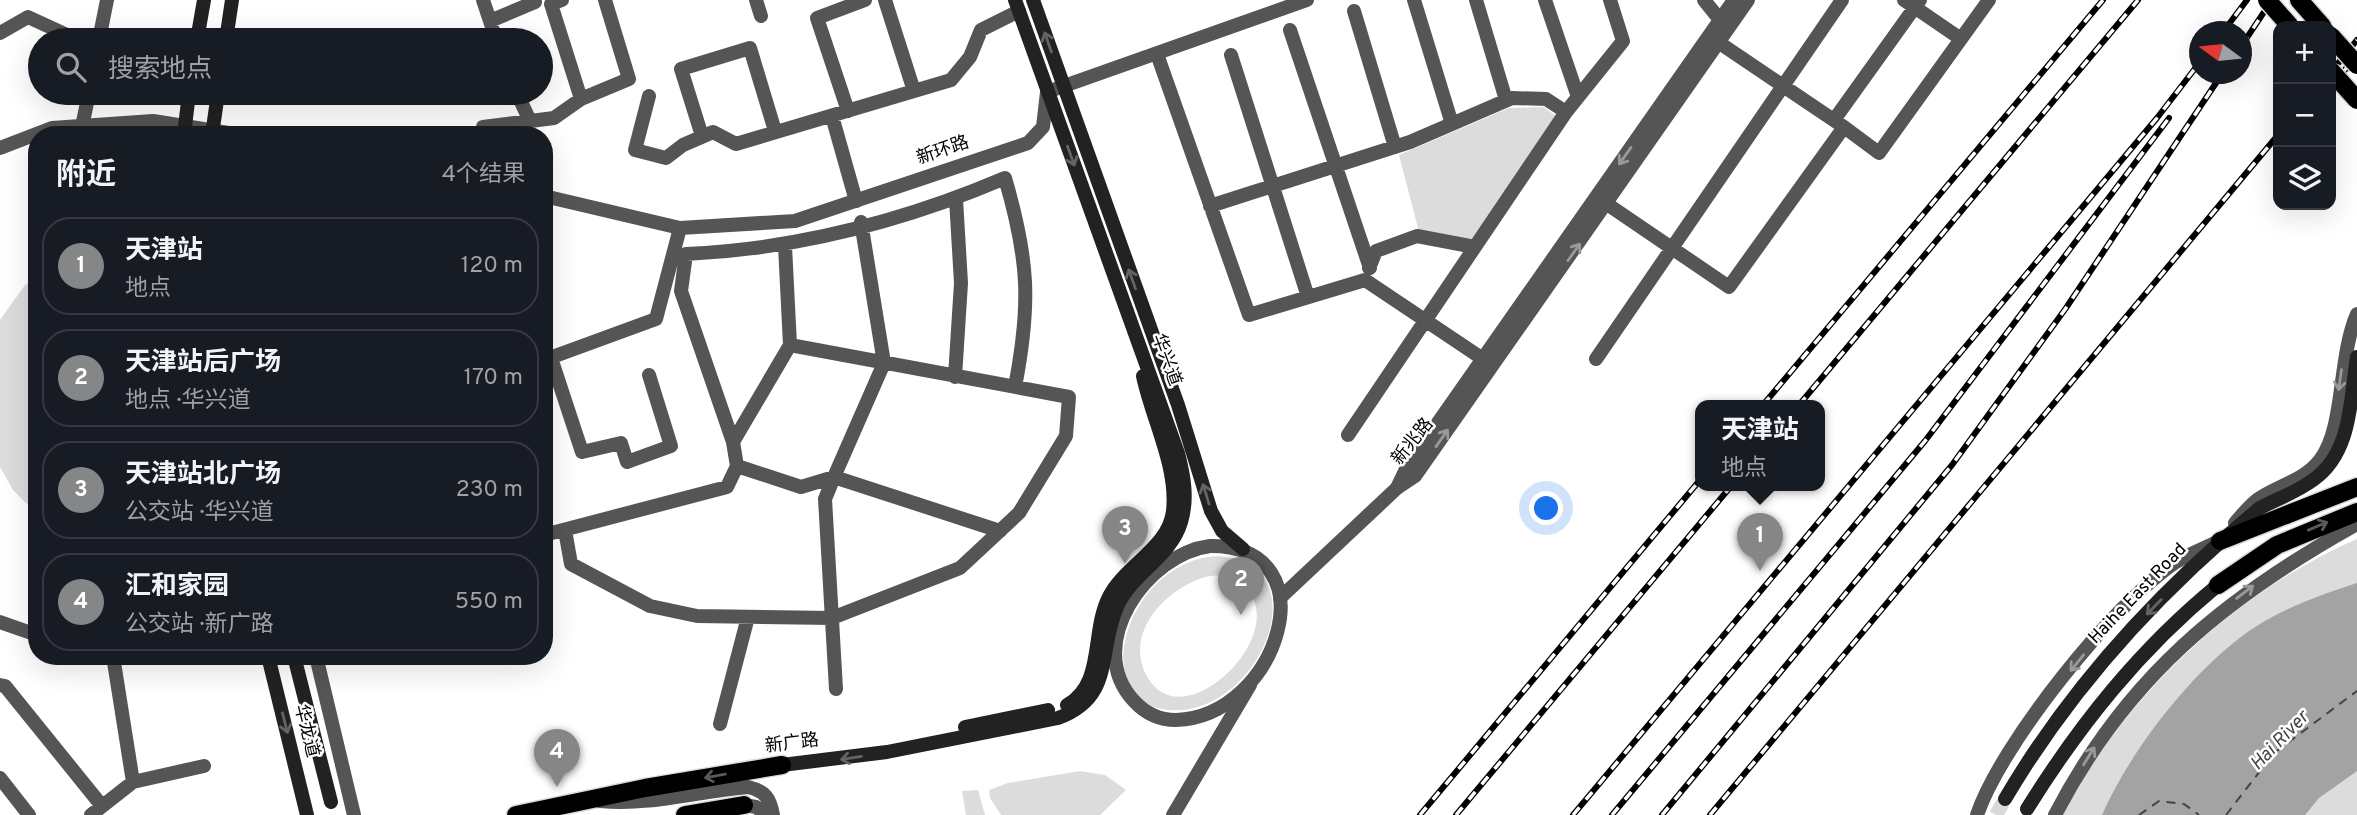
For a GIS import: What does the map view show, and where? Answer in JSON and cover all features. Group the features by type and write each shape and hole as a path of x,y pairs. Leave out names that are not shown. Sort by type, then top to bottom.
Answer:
{"main road":[{"path":"199,28 204,0"},
{"path":"228,28 232,0"},
{"name":"华兴道","path":"1033,0 1178,405 1211,511 1222,531 1243,549"},
{"path":"2267,0 2286,21"},
{"path":"2299,0 2318,21"},
{"name":"华兴道","path":"1017,6 1136,334 1183,474 1185,506 1174,539 1119,603 1108,634 1102,674 1097,688 1090,701 1072,713"},
{"path":"2336,42 2357,65"},
{"path":"2336,77 2357,100"},
{"path":"185,126 187,105"},
{"path":"214,126 216,105"},
{"path":"918,745 970,725 1064,707 1085,691 1093,670 1100,624 1110,594 1159,540 1173,513 1171,478 1145,387 1136,334"},
{"path":"2220,541 2260,508 2312,481 2332,461 2346,431 2357,357"},
{"name":"Haihe East Road","path":"2005,799 2070,700 2154,607 2220,541 2357,486"},
{"path":"2027,809 2075,735 2108,693 2168,628 2218,585 2277,545 2357,512"},
{"name":"华龙道","path":"270,665 307,815"},
{"path":"296,665 331,802"},
{"name":"新广路","path":"516,815 782,765 840,759 918,745 1026,725 1072,713"},
{"path":"685,815 744,805"}],"street":[{"path":"101,28 107,0"},
{"path":"483,0 492,28"},
{"path":"490,21 535,2 534,0"},
{"path":"562,0 551,4 580,99"},
{"path":"491,126 554,118 580,99 629,79 605,0"},
{"path":"756,0 761,16"},
{"path":"848,111 817,18 865,0"},
{"path":"885,0 914,91"},
{"path":"1047,92 1307,0"},
{"path":"1414,0 1452,124"},
{"path":"1476,0 1506,100"},
{"path":"1545,0 1578,97"},
{"path":"1348,435 1566,113 1623,41 1610,0"},
{"path":"1704,0 1723,25"},
{"name":"新兆路","path":"1397,488 1415,476 1607,204 1718,42 1731,5 1748,0"},
{"path":"1596,359 1843,0"},
{"path":"1718,42 1879,153 1989,0"},
{"path":"1607,204 1729,287 1839,124 1913,2 1961,39"},
{"path":"649,96 635,150 666,158 683,145 713,132 736,144 951,80 970,57 981,30 1017,6"},
{"path":"1354,11 1395,147"},
{"path":"0,33 28,17 52,28"},
{"name":"新兆路","path":"1397,488 1407,467 1483,359 1723,25"},
{"path":"1290,30 1336,166 1367,274 1426,320 1483,359"},
{"path":"702,136 681,69 750,48 775,131"},
{"path":"1157,54 1249,315 1308,297 1367,274 1376,251 1417,236 1475,247"},
{"path":"1231,55 1308,297"},
{"name":"新环路","path":"553,198 680,228 795,221 1028,143 1043,127 1047,92"},
{"path":"1210,206 1395,147 1506,100 1546,99 1566,113"},
{"path":"82,126 87,105"},
{"path":"523,105 529,119"},
{"path":"832,116 856,201"},
{"path":"94,126 153,121 170,126"},
{"path":"0,148 28,137"},
{"path":"553,533 727,487 737,466 733,442 681,291 686,254 785,246 956,199 1005,178 1021,236 1028,302 1015,387"},
{"path":"955,377 961,283 956,199"},
{"path":"836,689 825,499 884,363 861,224"},
{"path":"553,357 656,319 680,228"},
{"path":"733,442 790,345 785,246"},
{"path":"1977,815 1997,768 2030,721 2128,604 2175,563 2220,541 2258,499 2303,475 2327,449 2332,436 2343,360 2357,314"},
{"path":"565,530 571,564 650,606 696,616 832,618 960,568 1019,513 1066,436 1069,397 790,345"},
{"path":"553,375 582,452 621,443 627,462 671,446 649,375"},
{"path":"737,466 801,487 835,477 1000,531"},
{"path":"1280,598 1397,488"},
{"path":"2055,815 2103,734 2164,663 2270,574 2357,524"},
{"path":"1172,815 1269,658 1278,635 1280,598 1269,569 1243,549 1226,546 1196,548 1179,554 1146,581 1129,607 1120,629 1116,657 1127,693 1142,709 1164,719 1186,719 1212,712 1250,685"},
{"path":"720,724 748,617"},
{"path":"0,622 28,632"},
{"path":"114,665 133,782"},
{"path":"318,665 354,815"},
{"path":"0,685 5,686 97,811 133,782 205,766"},
{"path":"0,778 29,815"},
{"path":"594,800 627,803 657,801 748,787 761,790 771,801 773,815"},
{"path":"744,805 756,807 766,815"}],"shaded area":[{"path":"1544,107 1563,122 1477,243 1419,232 1399,155 1509,108"},
{"path":"28,283 28,505 13,490 0,467 0,320"},
{"path":"2357,539 2357,815 2062,815 2088,771 2118,729 2187,653 2226,619 2268,588 2311,561"},
{"path":"1218,556 1250,565 1268,585 1273,610 1267,639 1252,667 1229,690 1201,706 1169,710 1143,702 1128,684 1123,659 1128,632 1140,605 1160,581 1186,563","holes":["1209,576 1232,578 1244,586 1256,606 1255,628 1245,652 1228,673 1207,688 1185,696 1165,694 1148,678 1141,661 1140,644 1145,629 1153,614 1178,590"]},
{"path":"1080,771 1105,775 1126,790 1100,815 1001,815 990,798 989,790 1008,783"},
{"path":"978,790 985,815 966,815 962,791"}],"water":[{"name":"Hai River","path":"2357,583 2357,771 2319,798 2305,815 2102,815 2129,765 2164,714 2184,690 2227,648 2249,631 2287,609"}],"ferry route":[{"path":"2226,815 2274,753 2357,691"},
{"path":"2139,815 2159,801 2184,804 2199,815"}],"tunnel":[{"path":"1996,815 2005,799"}],"railway":[{"path":"1767,400 2103,0"},
{"path":"1803,400 2138,0"},
{"path":"2231,21 2247,0"},
{"path":"2252,30 2272,0"},
{"path":"2336,66 2357,40"},
{"path":"2333,84 2348,66"},
{"path":"1573,815 2157,118 2189,76"},
{"path":"1662,815 1952,465 2066,308 2215,84"},
{"path":"1612,815 1925,441 2169,118"},
{"path":"1710,815 2273,141"},
{"path":"1420,815 1695,486"},
{"path":"1456,815 1727,491"}],"place":[{"name":"天津站北广场","path":"1125,564"},
{"name":"天津站","path":"1760,571"},
{"name":"天津站后广场","path":"1241,615"},
{"name":"汇和家园","path":"557,787"}]}
